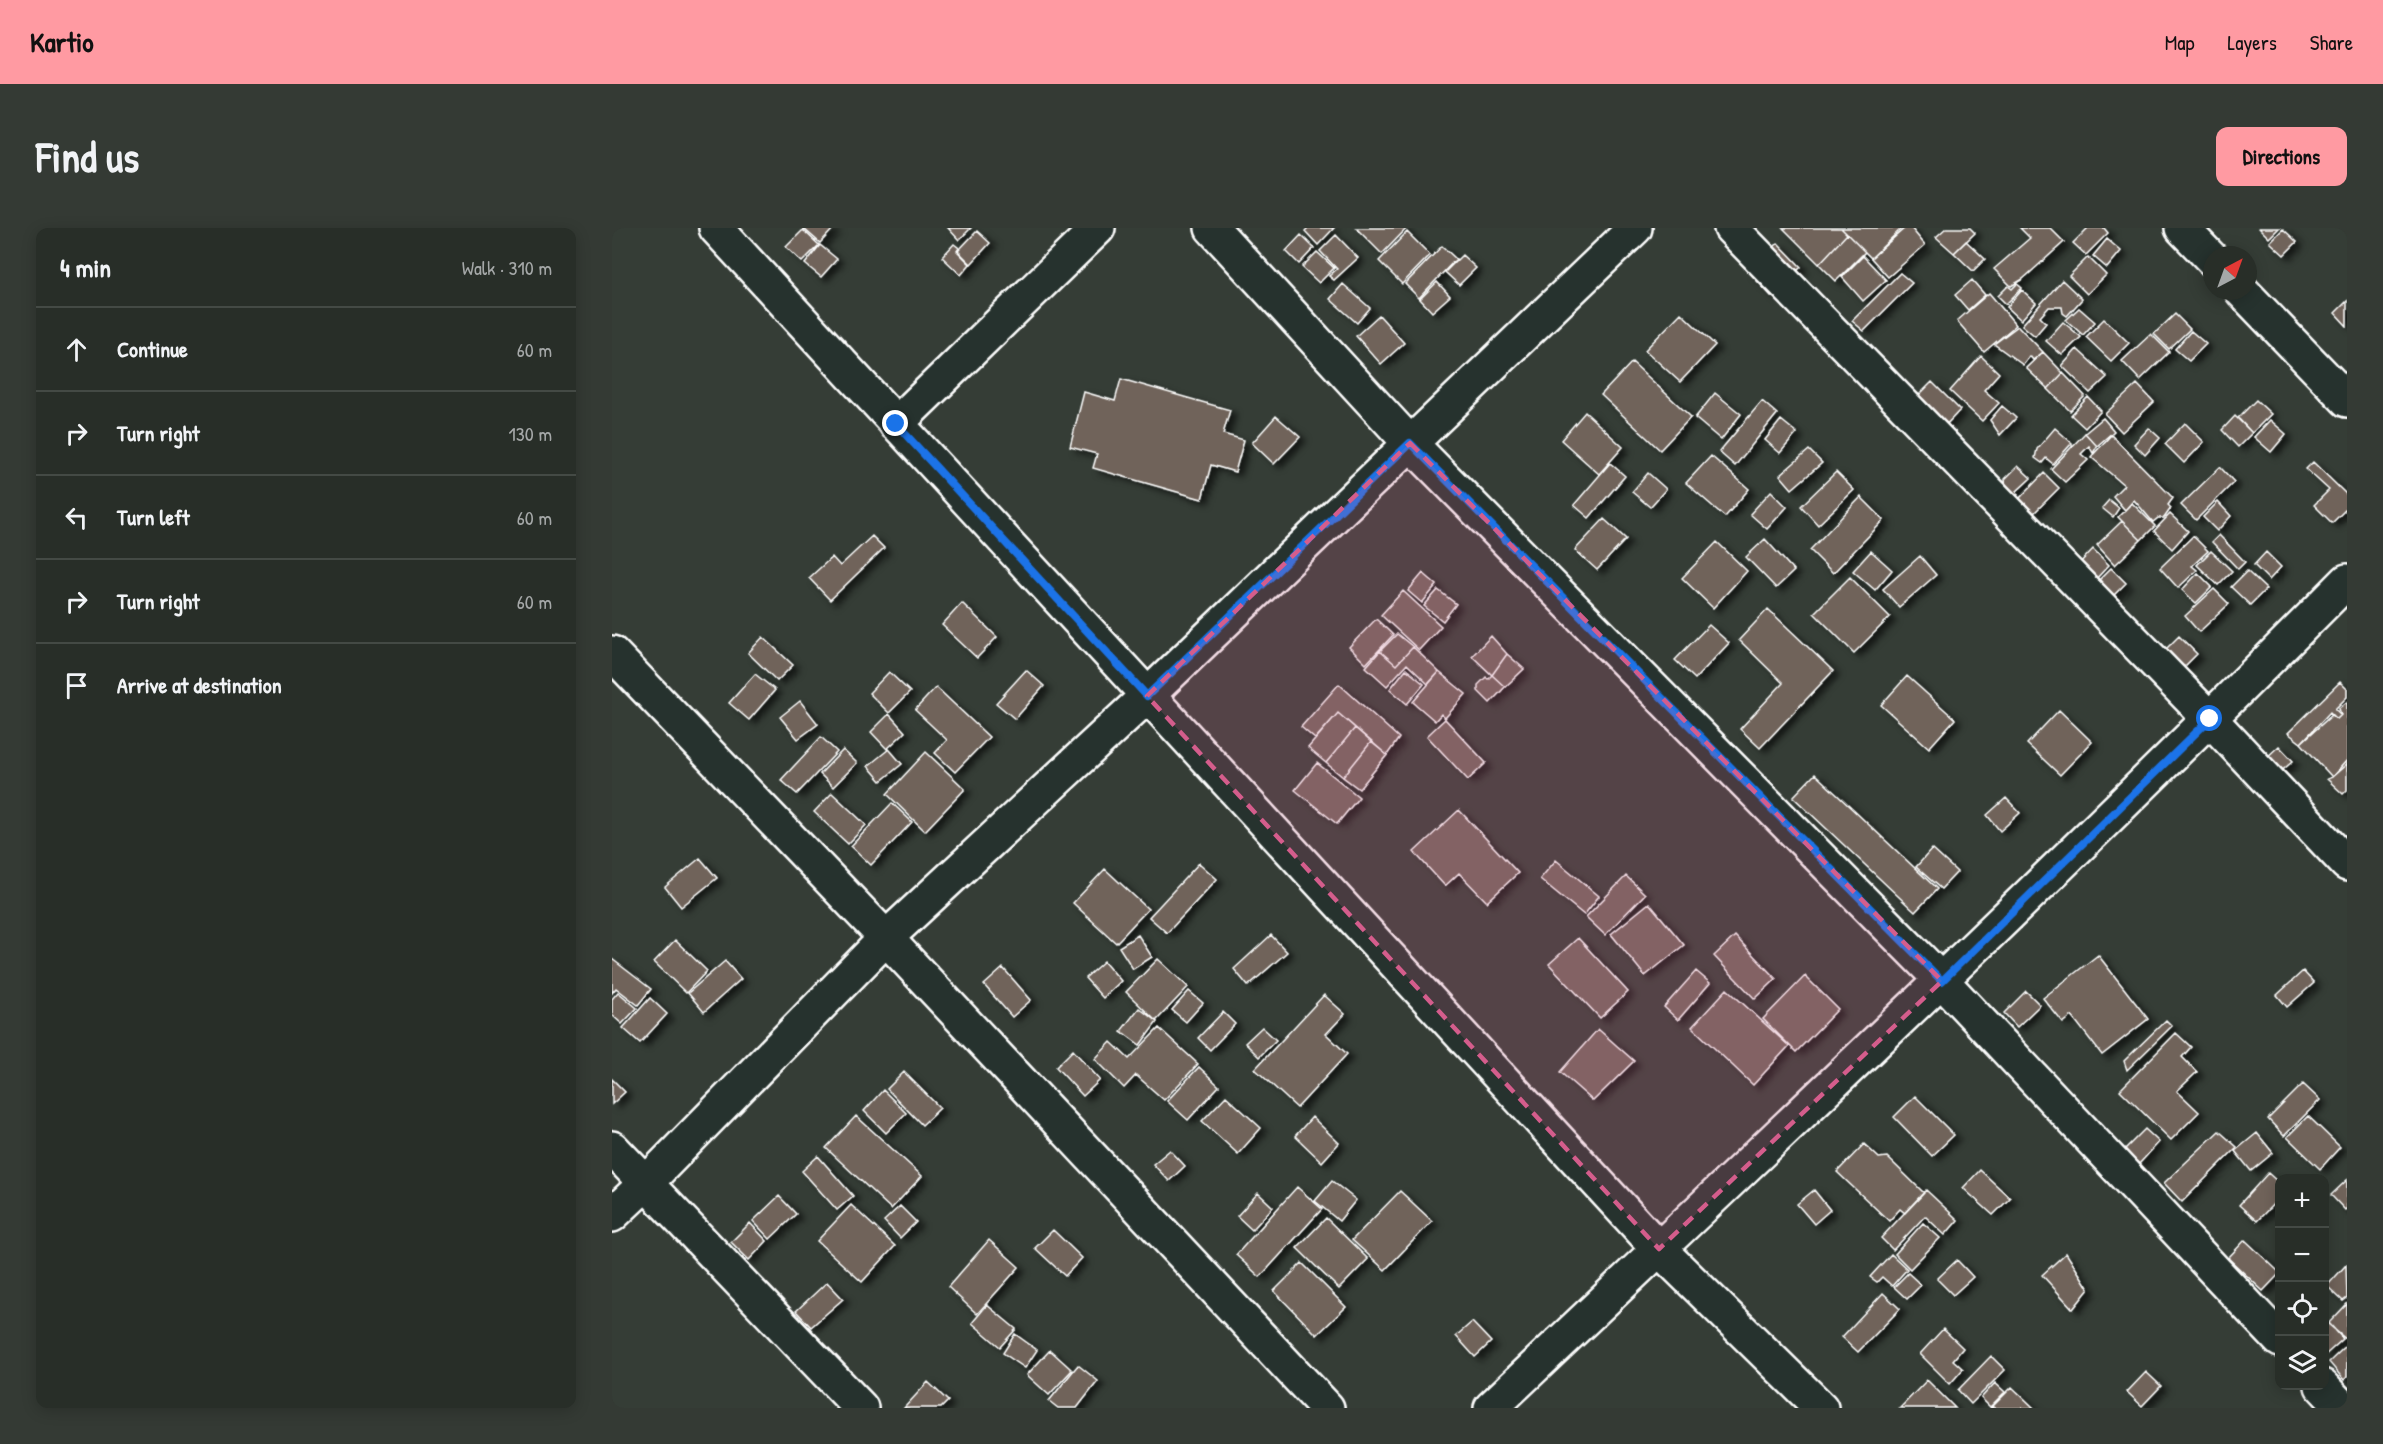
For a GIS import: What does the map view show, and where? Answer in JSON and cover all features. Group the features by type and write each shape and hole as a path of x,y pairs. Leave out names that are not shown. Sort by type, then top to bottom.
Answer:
{"street":[{"path":"717,228 1659,1250 1821,1408"},
{"path":"896,424 1098,228"},
{"path":"1212,228 1410,443 1942,981 2276,1336"},
{"path":"612,1215 886,938 1147,696 1635,228"},
{"path":"1731,228 2210,719 2347,864"},
{"path":"2182,228 2203,250"},
{"path":"2251,300 2347,400"},
{"path":"1491,1408 1942,981 2210,719 2347,581"},
{"path":"612,653 886,938 1327,1408"},
{"path":"612,1148 861,1408"},
{"path":"2326,1390 2343,1408"}],"highlighted area":[{"path":"1410,443 1942,981 1659,1249 1147,696"}],"building":[{"path":"803,228 834,228 820,243"},
{"path":"948,228 971,228 959,240"},
{"path":"1308,228 1334,228 1318,245 1305,231"},
{"path":"1356,228 1407,228 1382,254"},
{"path":"1783,228 1841,228 1847,234 1819,264"},
{"path":"1841,228 1902,228 1871,258"},
{"path":"1905,228 1911,228 1925,245 1888,277 1871,258"},
{"path":"1946,228 1970,228 1975,233 1954,253 1936,237"},
{"path":"2020,228 2050,228 2064,242 2023,279 2011,286 1994,269 2030,238"},
{"path":"2088,228 2104,228 2108,233 2086,255 2073,243"},
{"path":"2259,228 2279,228 2269,238"},
{"path":"2283,229 2297,242 2284,255 2270,242"},
{"path":"803,230 819,245 802,262 786,247"},
{"path":"977,231 990,243 971,264 958,251"},
{"path":"1407,232 1430,255 1402,284 1379,261"},
{"path":"1847,234 1865,252 1836,281 1819,264"},
{"path":"1301,235 1314,248 1299,264 1286,251"},
{"path":"1336,235 1358,258 1334,280 1329,276 1337,269 1320,251"},
{"path":"2107,239 2121,251 2107,268 2093,256"},
{"path":"1966,241 1985,259 1973,271 1954,253"},
{"path":"1778,243 1801,267 1771,296 1749,272"},
{"path":"954,244 959,248 957,251 970,264 961,275 942,257"},
{"path":"820,245 837,259 821,277 805,264"},
{"path":"1442,246 1456,259 1419,298 1405,284"},
{"path":"1317,252 1334,268 1319,283 1302,267"},
{"path":"1462,255 1476,268 1459,285 1445,272"},
{"path":"1863,256 1886,280 1863,301 1842,277"},
{"path":"2088,257 2106,275 2087,294 2069,276"},
{"path":"1900,273 1912,283 1864,331 1852,321"},
{"path":"1972,280 1985,295 1968,310 1955,295"},
{"path":"2062,280 2082,299 2067,316 2063,313 2062,307 2049,307 2040,317 2046,323 2035,336 2022,325"},
{"path":"1437,282 1450,296 1432,312 1420,299"},
{"path":"1343,284 1370,308 1357,323 1330,299"},
{"path":"2017,284 2022,288 2006,304 1998,296 2008,286 2012,289"},
{"path":"2022,290 2036,303 2021,320 2007,307"},
{"path":"1989,293 2016,325 1984,352 1957,321"},
{"path":"2347,301 2347,326 2335,313"},
{"path":"2079,308 2095,322 2083,335 2066,320"},
{"path":"1681,313 1715,345 1680,382 1645,350"},
{"path":"2175,314 2190,329 2169,349 2154,334"},
{"path":"1379,315 1404,343 1381,364 1356,336"},
{"path":"2104,319 2129,343 2111,361 2086,337"},
{"path":"2063,322 2081,337 2062,355 2046,341"},
{"path":"2018,326 2043,352 2033,360 2030,356 2023,365 1994,344"},
{"path":"2191,331 2206,344 2189,361 2175,349"},
{"path":"2151,334 2169,352 2140,380 2122,361"},
{"path":"2077,349 2107,377 2090,393 2062,366"},
{"path":"2043,352 2063,373 2048,389 2026,368"},
{"path":"1981,356 1999,373 1984,390 1999,403 1982,421 1950,391"},
{"path":"1632,362 1691,417 1660,450 1601,395"},
{"path":"2063,373 2085,396 2070,411 2048,389"},
{"path":"1121,379 1230,410 1223,434 1244,440 1235,472 1211,465 1202,499 1093,468 1097,454 1070,447 1084,392 1115,401"},
{"path":"1932,382 1960,410 1943,428 1914,400"},
{"path":"2137,384 2154,402 2122,432 2105,414"},
{"path":"1715,393 1741,414 1721,440 1695,418"},
{"path":"2088,397 2101,411 2085,428 2071,415"},
{"path":"2256,400 2271,414 2252,433 2238,418"},
{"path":"1762,401 1777,414 1735,466 1719,452"},
{"path":"2002,406 2016,418 2000,435 1990,420"},
{"path":"1585,412 1623,447 1599,474 1561,440"},
{"path":"1276,416 1300,437 1274,464 1252,443"},
{"path":"2235,416 2252,433 2238,447 2222,430"},
{"path":"2103,418 2114,431 2097,446 2085,433"},
{"path":"1781,420 1797,433 1780,453 1765,440"},
{"path":"2270,420 2286,434 2271,452 2254,437"},
{"path":"2185,423 2204,442 2184,463 2165,444"},
{"path":"2055,428 2072,443 2053,464 2046,458 2042,463 2035,458 2037,449"},
{"path":"2149,428 2160,438 2145,455 2134,444"},
{"path":"2085,433 2097,446 2093,453 2089,446 2081,454 2088,460 2065,482 2051,469"},
{"path":"2111,435 2173,498 2168,505 2171,508 2164,518 2158,518 2153,522 2134,500 2125,510 2113,496 2124,485 2091,457"},
{"path":"1809,450 1822,463 1792,489 1780,475"},
{"path":"1711,456 1749,489 1725,517 1686,483"},
{"path":"2313,462 2347,495 2347,508 2332,523 2314,505 2329,490 2306,469"},
{"path":"1610,463 1625,476 1589,518 1574,505"},
{"path":"2018,466 2031,478 2017,491 2018,494 2011,503 2007,500 2005,479"},
{"path":"2220,467 2234,482 2196,520 2181,505"},
{"path":"1836,472 1854,490 1818,525 1801,506"},
{"path":"1648,473 1666,489 1650,507 1632,492"},
{"path":"2044,473 2059,488 2033,514 2018,500"},
{"path":"1771,491 1787,507 1767,529 1750,514"},
{"path":"1861,497 1884,520 1833,573 1810,550"},
{"path":"2109,500 2119,508 2113,517 2102,508"},
{"path":"2218,502 2231,516 2217,531 2203,517"},
{"path":"2132,503 2155,526 2141,540 2118,517"},
{"path":"2170,514 2188,531 2172,549 2154,531"},
{"path":"1604,519 1626,539 1597,570 1575,550"},
{"path":"2122,521 2141,540 2115,565 2097,545"},
{"path":"2219,535 2245,562 2238,569 2212,542"},
{"path":"872,536 884,548 830,600 809,578 832,557 840,566"},
{"path":"2193,536 2208,551 2192,566 2197,570 2178,588 2160,568"},
{"path":"1765,539 1794,571 1776,588 1746,557"},
{"path":"1717,542 1747,571 1713,608 1682,578"},
{"path":"2093,549 2109,565 2094,581 2078,565"},
{"path":"1871,551 1892,570 1875,590 1853,571"},
{"path":"2211,551 2232,571 2218,585 2197,565"},
{"path":"2266,552 2281,567 2269,580 2254,565"},
{"path":"1920,556 1936,575 1899,607 1883,589"},
{"path":"2111,568 2126,583 2111,598 2096,583"},
{"path":"2247,571 2266,589 2250,605 2231,587"},
{"path":"1423,573 1437,585 1422,603 1408,591"},
{"path":"2198,573 2212,587 2196,603 2182,590"},
{"path":"1850,577 1890,617 1854,653 1814,613"},
{"path":"2214,589 2229,604 2199,632 2185,616"},
{"path":"1438,590 1456,604 1443,621 1424,606"},
{"path":"1403,591 1441,626 1419,650 1381,615"},
{"path":"962,603 997,637 977,658 942,625"},
{"path":"1768,609 1833,671 1760,748 1740,729 1783,683 1739,640"},
{"path":"1376,619 1393,635 1366,664 1349,647"},
{"path":"1709,625 1729,643 1695,679 1675,660"},
{"path":"1397,634 1413,647 1396,665 1380,651"},
{"path":"1491,636 1507,654 1492,675 1472,656"},
{"path":"2179,636 2197,654 2182,669 2164,651"},
{"path":"763,637 793,665 777,681 748,653"},
{"path":"1413,647 1439,672 1428,684 1407,664 1387,686 1366,667 1380,651 1396,665"},
{"path":"1507,654 1524,669 1505,687 1492,675"},
{"path":"1406,669 1424,684 1407,704 1390,689"},
{"path":"1026,670 1044,686 1015,719 996,703"},
{"path":"889,672 910,692 889,713 869,693"},
{"path":"1439,672 1466,694 1445,718 1441,714 1435,721 1413,702"},
{"path":"755,674 775,690 749,720 729,703"},
{"path":"1492,675 1505,687 1490,703 1478,691 1478,685 1486,677 1488,679"},
{"path":"1907,676 1955,719 1929,748 1881,705"},
{"path":"2340,682 2347,689 2347,697 2335,709 2341,715 2337,719 2330,712 2301,743 2288,733"},
{"path":"1339,684 1399,738 1387,755 1338,713 1315,739 1301,727"},
{"path":"936,687 989,737 955,772 935,753 947,740 915,710"},
{"path":"800,701 818,724 798,739 780,717"},
{"path":"2347,702 2347,764 2332,777 2301,743 2332,715 2337,719 2341,715 2339,708"},
{"path":"2059,710 2092,742 2060,775 2027,744"},
{"path":"1338,713 1355,728 1326,763 1308,748"},
{"path":"889,714 905,732 887,749 871,732"},
{"path":"1445,719 1486,763 1468,780 1427,736"},
{"path":"1355,728 1371,742 1343,777 1326,763"},
{"path":"821,737 837,752 797,794 781,780"},
{"path":"1371,742 1387,755 1359,789 1343,777"},
{"path":"2279,746 2293,761 2278,774 2265,759"},
{"path":"889,749 902,764 881,781 868,766"},
{"path":"843,750 857,763 833,787 820,774"},
{"path":"926,752 965,789 925,831 887,794"},
{"path":"2347,760 2347,790 2343,794 2327,779 2332,777"},
{"path":"1317,763 1359,797 1337,824 1295,790"},
{"path":"1815,774 1937,889 1915,912 1793,797"},
{"path":"832,793 866,825 848,844 814,812"},
{"path":"2006,798 2020,813 2000,831 1987,815"},
{"path":"892,803 912,822 871,865 851,846"},
{"path":"1459,810 1518,873 1487,902 1459,873 1445,886 1414,852"},
{"path":"1932,849 1957,872 1941,889 1916,867"},
{"path":"700,858 717,878 681,907 665,887"},
{"path":"1556,860 1599,896 1584,915 1540,879"},
{"path":"1199,863 1217,879 1167,933 1149,917"},
{"path":"1105,869 1148,909 1116,943 1073,903"},
{"path":"1626,876 1645,894 1605,935 1586,917"},
{"path":"1649,903 1684,945 1645,976 1611,934"},
{"path":"1138,935 1152,957 1133,969 1119,947"},
{"path":"1271,935 1287,952 1248,986 1234,969"},
{"path":"1735,936 1776,979 1755,999 1714,956"},
{"path":"1578,938 1628,992 1600,1018 1549,964"},
{"path":"675,940 707,971 686,993 654,962"},
{"path":"2098,955 2148,1019 2102,1055 2072,1016 2063,1023 2043,998"},
{"path":"612,959 651,989 638,1005 616,988 612,993"},
{"path":"1158,959 1188,987 1156,1021 1126,992"},
{"path":"725,961 741,979 704,1012 688,993"},
{"path":"1104,961 1121,981 1103,998 1085,978"},
{"path":"1003,968 1031,1000 1012,1017 984,985"},
{"path":"1696,971 1710,983 1678,1020 1664,1007"},
{"path":"2303,971 2314,983 2287,1007 2277,995"},
{"path":"1805,976 1838,1009 1796,1052 1763,1019"},
{"path":"1727,989 1789,1046 1753,1085 1692,1027"},
{"path":"1189,991 1203,1003 1186,1022 1172,1010"},
{"path":"2026,991 2040,1005 2017,1027 2004,1013"},
{"path":"618,992 637,1008 622,1024 612,1015 612,999"},
{"path":"1324,995 1345,1014 1326,1034 1347,1054 1297,1108 1255,1069"},
{"path":"650,998 667,1014 640,1043 623,1028"},
{"path":"1139,1008 1157,1022 1140,1045 1121,1031"},
{"path":"1223,1012 1235,1024 1210,1050 1198,1038"},
{"path":"2166,1020 2172,1026 2127,1070 2124,1061"},
{"path":"1262,1027 1276,1040 1259,1057 1245,1043"},
{"path":"1159,1028 1198,1064 1164,1100 1136,1075 1124,1088 1095,1059 1111,1042 1129,1059"},
{"path":"1598,1029 1634,1061 1593,1101 1560,1072"},
{"path":"2176,1033 2191,1047 2182,1057 2197,1072 2177,1091 2199,1112 2171,1140 2120,1090"},
{"path":"1073,1050 1100,1080 1083,1096 1056,1067"},
{"path":"1199,1067 1219,1086 1188,1120 1167,1101"},
{"path":"904,1072 940,1108 922,1125 887,1089"},
{"path":"612,1079 625,1092 612,1104"},
{"path":"2303,1084 2320,1100 2284,1136 2268,1119"},
{"path":"883,1090 906,1113 886,1133 864,1111"},
{"path":"1226,1096 1261,1128 1238,1154 1202,1121"},
{"path":"1915,1096 1954,1135 1932,1156 1894,1117"},
{"path":"856,1116 922,1176 891,1209 826,1148"},
{"path":"2308,1116 2340,1147 2320,1169 2287,1137"},
{"path":"1312,1117 1339,1143 1322,1162 1295,1136"},
{"path":"2145,1129 2159,1142 2139,1164 2124,1150"},
{"path":"2219,1131 2237,1147 2182,1202 2164,1183"},
{"path":"2257,1133 2273,1153 2251,1171 2235,1151"},
{"path":"1864,1144 1879,1158 1887,1157 1924,1193 1905,1213 1900,1209 1889,1221 1837,1172"},
{"path":"1170,1150 1185,1166 1169,1181 1153,1164"},
{"path":"818,1156 853,1196 837,1210 802,1171"},
{"path":"1980,1170 2010,1198 1993,1215 1963,1188"},
{"path":"2268,1173 2275,1179 2275,1202 2257,1221 2239,1205"},
{"path":"2347,1180 2347,1208 2345,1210 2331,1195"},
{"path":"1332,1181 1356,1200 1339,1221 1315,1201"},
{"path":"1297,1187 1322,1209 1260,1277 1236,1255"},
{"path":"1814,1190 1830,1210 1814,1224 1797,1204"},
{"path":"1926,1190 1958,1220 1945,1235 1925,1216 1893,1250 1881,1238"},
{"path":"1400,1191 1432,1221 1385,1270 1352,1240"},
{"path":"1258,1193 1273,1207 1252,1230 1237,1216"},
{"path":"779,1196 796,1214 770,1239 753,1221"},
{"path":"851,1205 895,1246 862,1282 817,1241"},
{"path":"900,1206 916,1222 900,1238 884,1221"},
{"path":"1326,1218 1368,1259 1339,1289 1297,1248"},
{"path":"750,1223 767,1241 749,1260 731,1242"},
{"path":"1923,1223 1940,1238 1910,1269 1895,1254"},
{"path":"1053,1230 1082,1258 1065,1276 1035,1248"},
{"path":"989,1240 1019,1267 977,1314 948,1287"},
{"path":"2245,1240 2275,1268 2275,1278 2263,1291 2228,1258"},
{"path":"2066,1253 2089,1289 2073,1309 2042,1275"},
{"path":"1891,1254 1907,1269 1892,1286 1882,1277 1877,1282 1870,1277"},
{"path":"1957,1260 1973,1277 1953,1295 1937,1279"},
{"path":"1302,1263 1346,1307 1317,1335 1274,1291"},
{"path":"2346,1265 2347,1298 2343,1301 2329,1288 2329,1284"},
{"path":"1908,1273 1921,1285 1907,1299 1894,1287"},
{"path":"827,1282 843,1299 811,1327 796,1311"},
{"path":"1883,1293 1900,1309 1858,1352 1842,1337"},
{"path":"2347,1304 2347,1340 2329,1323"},
{"path":"987,1305 1016,1329 1000,1347 972,1323"},
{"path":"1472,1322 1491,1342 1475,1357 1456,1336"},
{"path":"2329,1323 2343,1339 2329,1352"},
{"path":"1943,1329 1963,1348 1953,1360 1963,1369 1950,1384 1920,1354"},
{"path":"1015,1334 1037,1350 1025,1368 1003,1353"},
{"path":"2347,1345 2347,1377 2344,1380 2329,1362"},
{"path":"1050,1350 1072,1370 1049,1395 1027,1375"},
{"path":"1991,1356 2005,1370 1971,1404 1958,1390"},
{"path":"1078,1365 1098,1381 1077,1408 1058,1408 1049,1401"},
{"path":"2146,1372 2161,1386 2142,1406 2127,1392"},
{"path":"1927,1380 1955,1408 1900,1408"},
{"path":"928,1382 948,1401 941,1408 904,1408"},
{"path":"1995,1383 2005,1392 1990,1407 1981,1398"},
{"path":"2012,1387 2034,1408 1991,1408"}],"route":[{"path":"896,424 1147,696 1410,443 1942,981 2210,719"}]}
